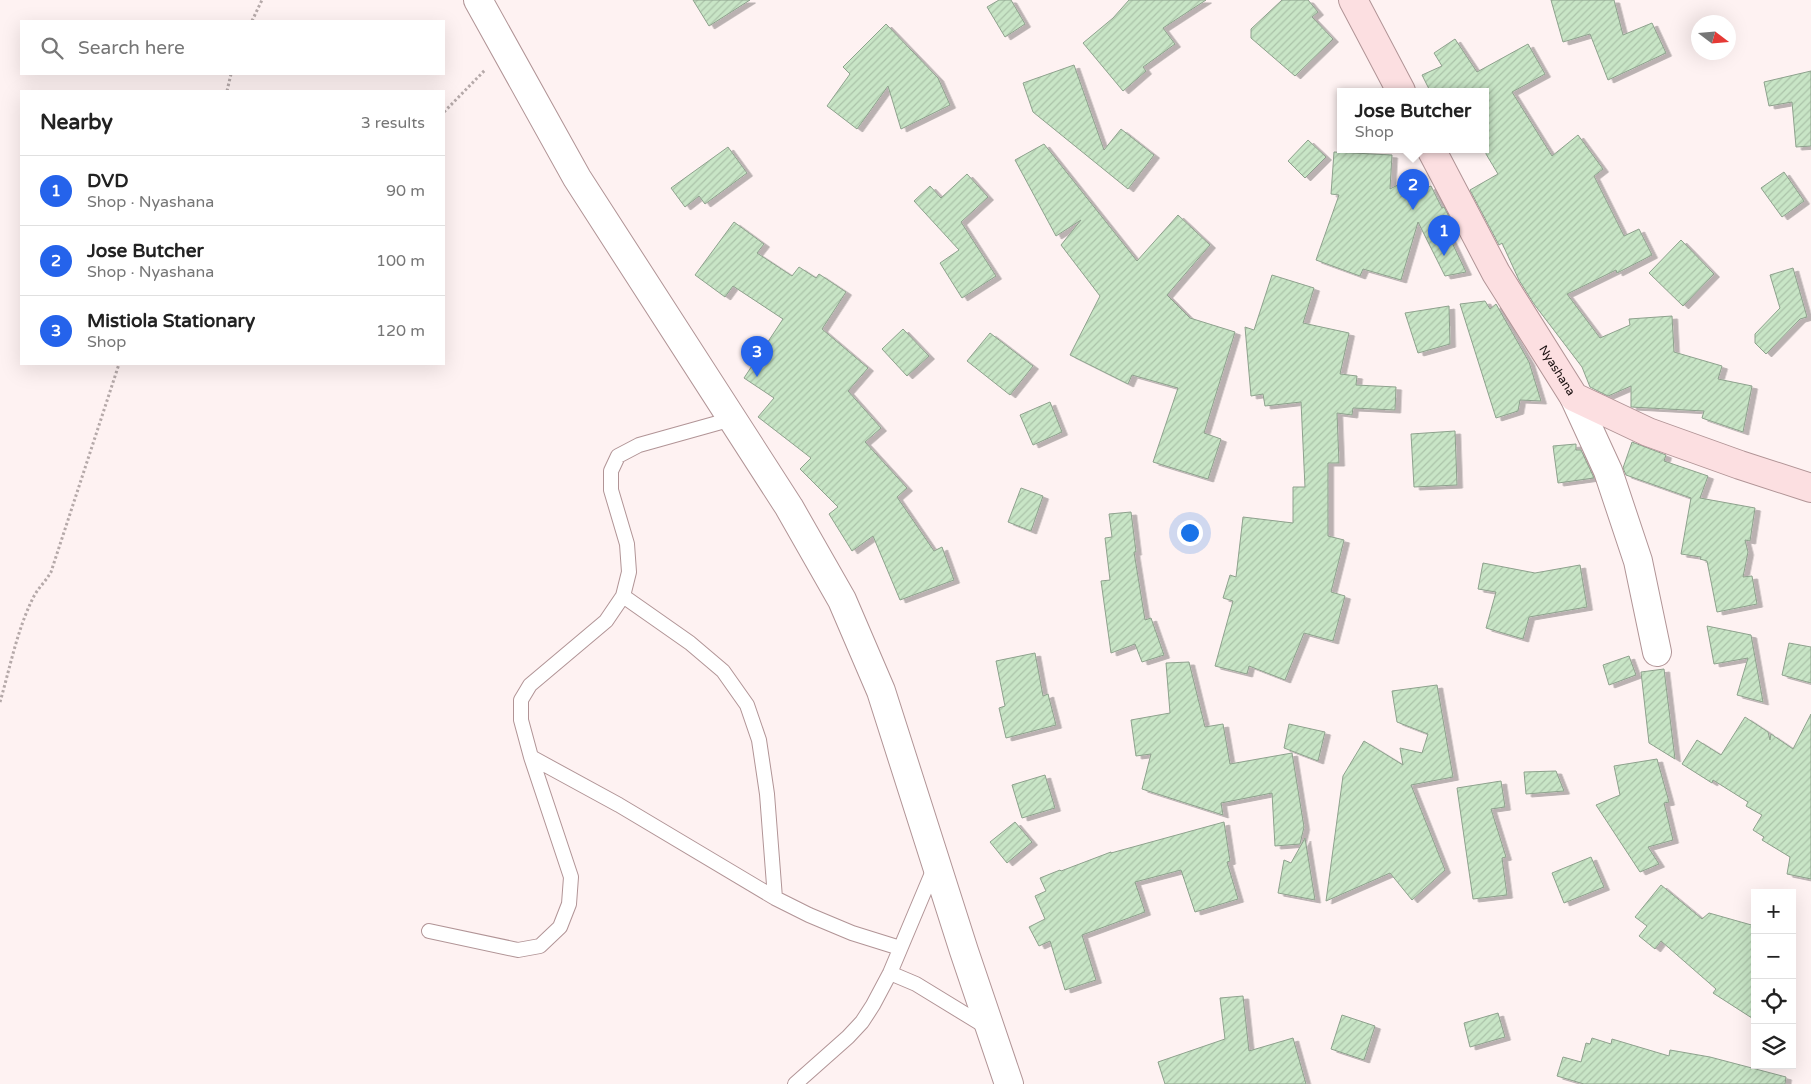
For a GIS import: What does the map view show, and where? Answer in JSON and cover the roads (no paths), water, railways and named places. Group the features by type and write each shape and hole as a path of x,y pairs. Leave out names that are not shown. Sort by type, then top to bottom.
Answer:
{"street":[{"path":"478,0 577,178 789,508 842,600 881,691 1009,1084"},
{"path":"1353,0 1399,88"},
{"name":"Nyashana","path":"1433,153 1496,273 1574,397 1648,432 1811,488"},
{"path":"1574,397 1608,471 1638,561 1657,652"}],"lane":[{"path":"429,931 518,950 540,946 560,926 570,904 571,877 531,756 521,720 521,700 530,685 606,620 623,596 629,572 627,544 612,490 611,471 618,456 639,445 732,419"},
{"path":"623,596 690,643 723,671 747,705 759,740 767,794 775,898"},
{"path":"531,756 619,805 775,898 852,933 900,948"},
{"path":"795,1084 848,1038 873,1005 890,973 936,863"},
{"path":"890,973 916,984 991,1030"}],"place":[{"name":"Jose Butcher","path":"1413,210"},
{"name":"DVD","path":"1444,256"},
{"name":"Mistiola Stationary","path":"757,377"}]}
